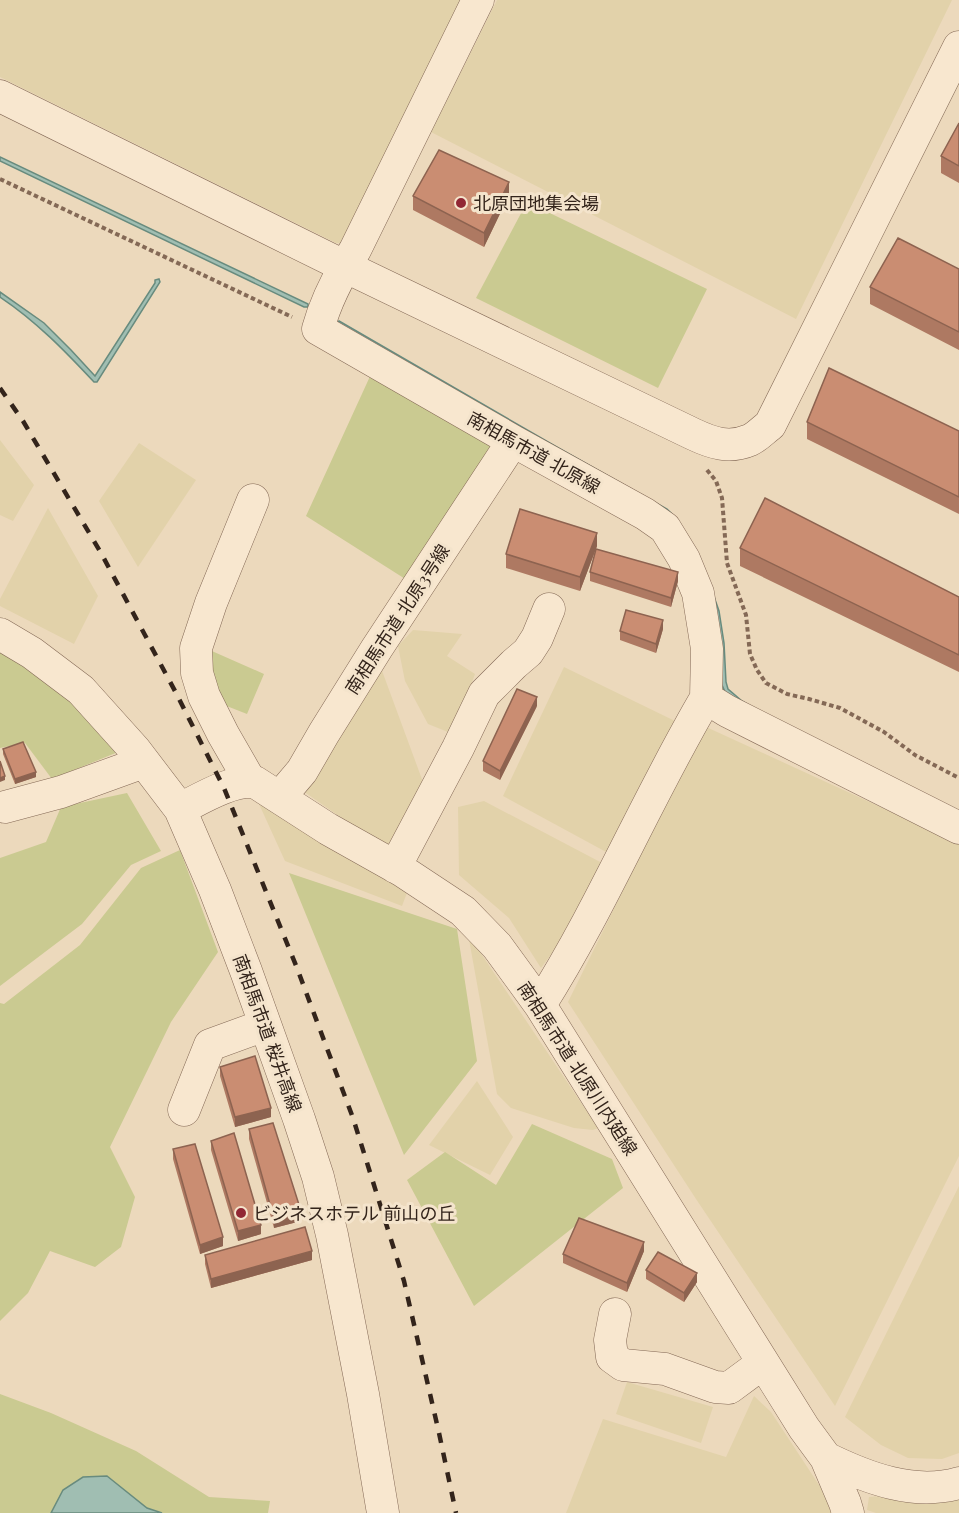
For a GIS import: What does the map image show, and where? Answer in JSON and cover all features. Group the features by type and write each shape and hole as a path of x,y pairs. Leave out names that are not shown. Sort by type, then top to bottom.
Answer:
{"street":[{"path":"318,329 324,307 344,266 355,250 478,0"},
{"path":"0,96 344,266 706,440 729,446 751,439 770,425 959,47"},
{"name":"南相馬市道 北原線","path":"318,329 645,514 665,528 684,559 698,593 708,649 706,698"},
{"name":"南相馬市道 北原3号線","path":"280,797 302,771 371,657 513,441"},
{"path":"180,809 224,788 250,781 204,696 197,673 196,648 211,603 253,500"},
{"path":"394,867 458,748 484,694 528,652 537,638 549,609"},
{"name":"南相馬市道 桜井高線","path":"0,634 32,653 81,690 135,750 180,809 215,890 318,1177 332,1235 363,1394 383,1513"},
{"path":"540,1005 573,950 706,698 727,711 959,828"},
{"path":"5,807 61,792 144,762"},
{"name":"南相馬市道 北原川内廹線","path":"250,781 280,797 328,829 464,911 497,946 540,1005 804,1428 826,1458 848,1513"},
{"path":"184,1110 210,1045 265,1025"},
{"path":"615,1314 610,1340 612,1357 623,1365 665,1369 715,1387 729,1388 763,1363"},
{"path":"826,1458 845,1468 907,1487 927,1488 959,1483"}],"path":[{"path":"0,180 318,329"},
{"path":"701,464 716,481 722,498 727,563 746,615 750,654 766,683 787,694 840,708 884,732 915,755 959,778"}],"shaded area":[{"path":"0,0 464,0 343,243 336,243 0,77"},
{"path":"497,0 952,0 796,319 431,132"},
{"path":"0,157 308,304 308,307 0,161"},
{"path":"159,279 160,282 97,382 94,382 38,326 0,297 0,292 44,323 95,376 155,280"},
{"path":"339,321 667,509 673,515 704,568 719,611 728,689 765,715 726,694 685,537 337,324"},
{"path":"0,440 34,485 13,521 0,515"},
{"path":"139,443 196,480 138,567 99,501"},
{"path":"48,508 98,596 74,644 0,606 0,599"},
{"path":"413,630 462,634 447,656 475,674 453,734 428,724 405,681 398,646"},
{"path":"564,667 677,722 608,853 503,796"},
{"path":"381,668 423,782 389,851 303,791"},
{"path":"704,726 959,843 959,1156 835,1406 696,1199 568,1002"},
{"path":"262,800 408,890 402,906 285,861 259,804"},
{"path":"484,801 604,864 569,930 541,968 509,918 459,875 458,807"},
{"path":"468,934 598,1128 593,1130 574,1128 511,1108 497,1094"},
{"path":"477,1081 513,1137 490,1175 429,1145"},
{"path":"959,1186 959,1453 942,1459 908,1458 881,1445 845,1417"},
{"path":"627,1382 713,1407 701,1443 616,1414"},
{"path":"754,1396 771,1412 823,1491 832,1513 566,1513 603,1419 726,1457"},
{"path":"107,1476 147,1508 162,1513 51,1513 63,1490 83,1477"},
{"path":"959,1489 959,1513 876,1513 867,1510 869,1497"}],"green space":[{"path":"527,202 707,289 658,388 476,298"},
{"path":"372,372 492,447 410,582 306,516"},
{"path":"0,625 118,752 52,779 25,743 0,748"},
{"path":"205,648 264,674 247,714 219,703"},
{"path":"127,793 161,851 131,865 82,924 0,986 0,858 46,842 61,807"},
{"path":"180,850 218,952 171,1022 110,1147 135,1197 121,1247 95,1267 50,1251 28,1293 0,1321 0,1003 4,1004 80,945 141,868"},
{"path":"289,873 457,929 477,1061 404,1155"},
{"path":"532,1124 612,1159 623,1188 474,1306 407,1180 445,1152 496,1185"},
{"path":"0,1394 51,1413 136,1451 209,1497 270,1501 268,1513 0,1513"}],"building":[{"path":"959,123 959,166 941,156"},
{"name":"北原団地集会場","path":"439,150 509,182 484,233 413,196"},
{"path":"898,238 959,269 959,332 870,287"},
{"path":"829,368 959,431 959,497 807,422"},
{"path":"765,498 959,597 959,655 740,548"},
{"path":"520,509 597,533 580,577 506,554"},
{"path":"596,549 678,572 671,598 590,572"},
{"path":"626,610 663,620 656,644 620,631"},
{"path":"517,689 537,697 500,771 483,761"},
{"path":"23,742 36,772 15,779 3,749"},
{"path":"0,761 5,776 0,778"},
{"path":"255,1056 271,1108 235,1117 220,1067"},
{"path":"273,1123 301,1211 274,1219 249,1129"},
{"path":"234,1133 261,1225 238,1231 211,1141"},
{"path":"195,1144 223,1237 200,1245 173,1149"},
{"path":"579,1218 644,1242 627,1283 563,1254"},
{"path":"305,1227 312,1251 211,1279 205,1255"},
{"path":"658,1252 697,1273 684,1293 646,1270"}],"railway":[{"path":"0,388 23,421 101,553 175,691 224,788 297,968 353,1118 404,1281 456,1513"}],"place":[{"name":"北原団地集会場","path":"461,203"},
{"name":"ビジネスホテル 前山の丘","path":"241,1213"}]}
